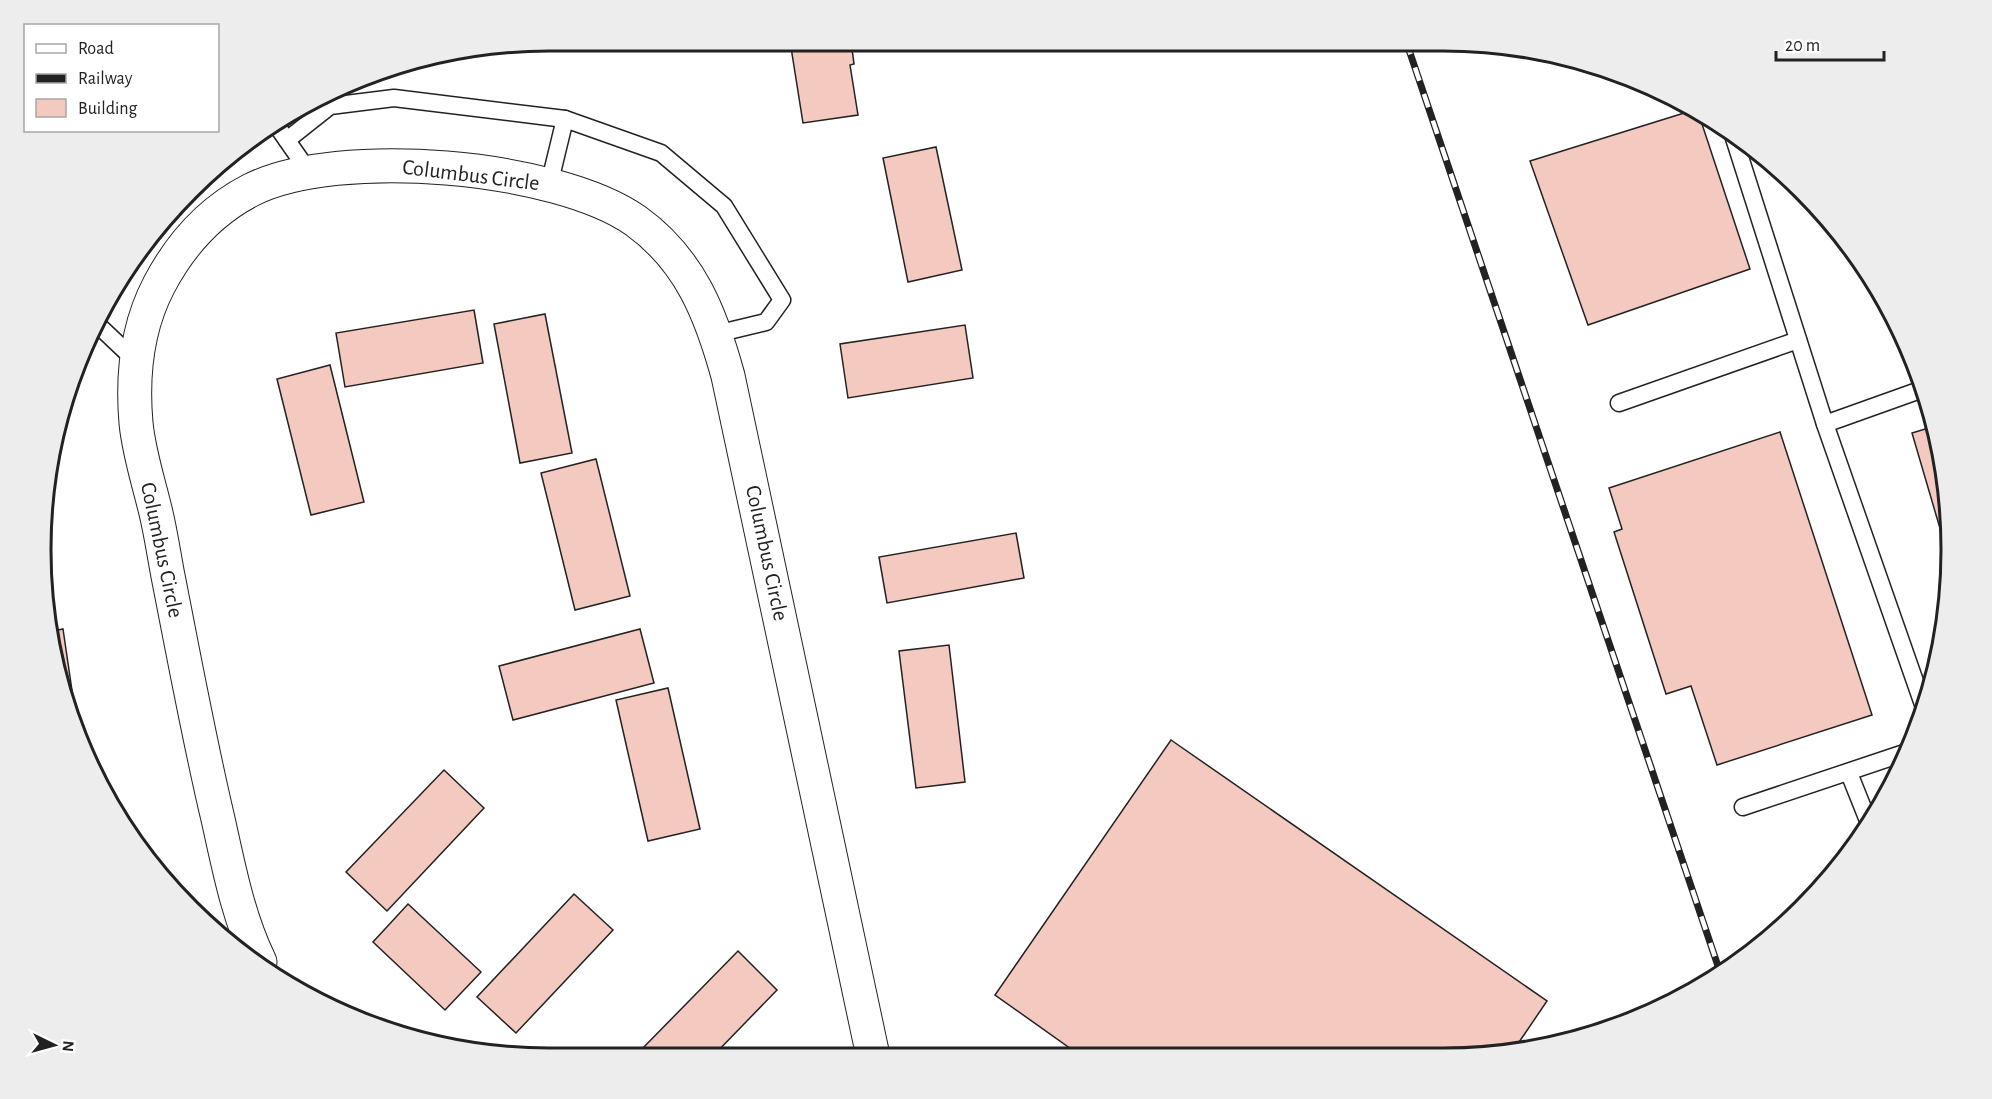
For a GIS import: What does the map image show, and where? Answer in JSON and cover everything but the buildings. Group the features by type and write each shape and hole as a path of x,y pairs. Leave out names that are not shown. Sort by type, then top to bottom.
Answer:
{"street":[{"name":"Columbus Circle","path":"255,951 232,884 201,748 157,515 139,449 136,420 137,362 140,335 149,305 160,283 201,226 225,205 254,189 309,172 338,167 394,165 508,176 567,189 616,209 656,238 688,273 710,314 731,387 871,1048"}],"lane":[{"path":"309,172 282,133 330,106 394,98 566,119 662,153 724,206 782,300 766,322 717,334"},
{"path":"549,185 566,119"},
{"path":"1737,148 1825,424 1920,694"},
{"path":"102,329 137,362"},
{"path":"1619,403 1798,340"},
{"path":"1825,424 1916,392"},
{"path":"1743,807 1896,756"},
{"path":"1849,773 1865,813"}],"railway":[{"path":"1409,51 1718,965"}]}
